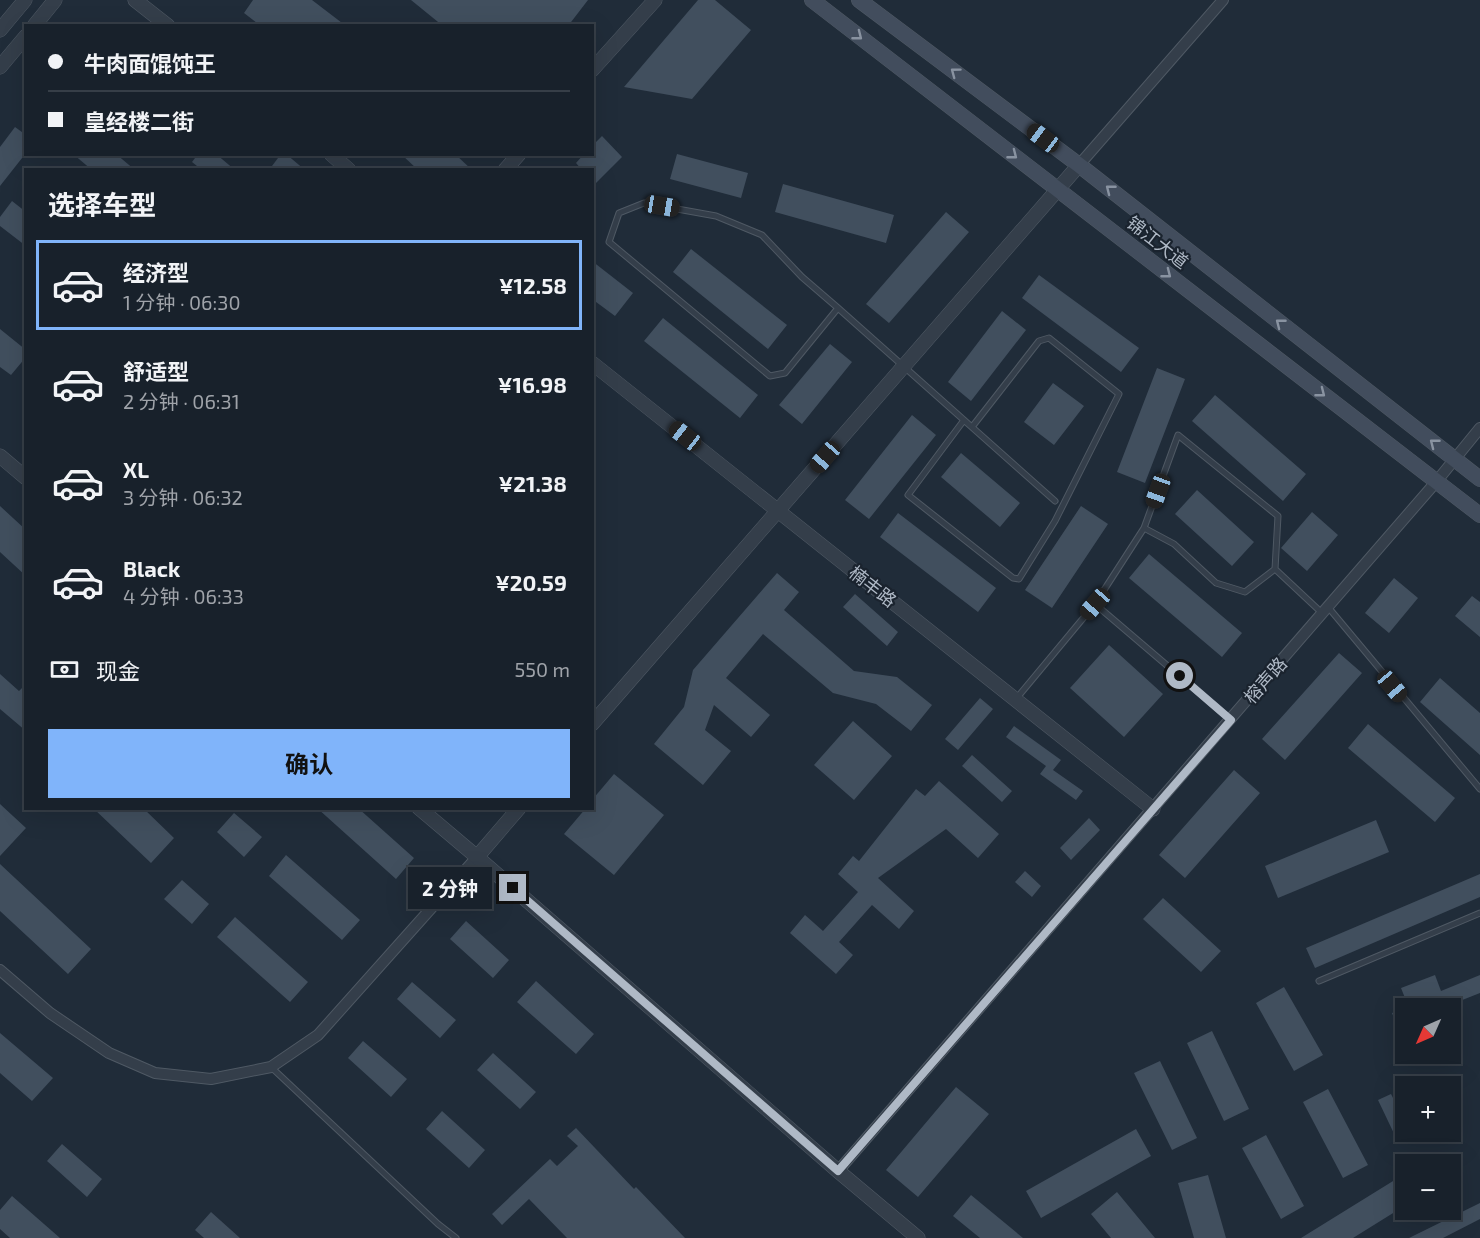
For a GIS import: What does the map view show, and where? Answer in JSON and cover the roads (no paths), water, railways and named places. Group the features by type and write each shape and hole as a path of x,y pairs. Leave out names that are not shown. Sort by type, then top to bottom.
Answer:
{"main road":[{"name":"锦江大道","path":"812,0 1480,515"},
{"name":"锦江大道","path":"859,0 1079,165 1480,478"}],"street":[{"path":"0,30 25,0"},
{"path":"36,24 55,0"},
{"path":"135,0 165,24"},
{"path":"594,68 655,0"},
{"path":"594,722 1223,0"},
{"path":"0,67 24,38"},
{"path":"332,156 348,168"},
{"path":"507,168 517,156"},
{"name":"楠丰路","path":"594,365 1153,809"},
{"name":"榕声路","path":"838,1171 1231,720 1480,428"},
{"path":"0,456 24,476"},
{"path":"421,810 918,1238"},
{"path":"0,970 50,1013 109,1053 155,1073 211,1079 271,1067 318,1035 517,810"}],"lane":[{"path":"838,308 785,373 770,376 609,243 619,213 644,203 716,216 762,235 802,277 838,308 903,367 972,427 1054,501"},
{"path":"964,420 908,495 1013,578 1019,579 1055,521 1119,394 1049,338 1039,341 972,427"},
{"path":"1016,699 1095,604 1144,528 1178,435 1278,516 1275,569 1245,592 1216,583 1173,544 1144,528"},
{"path":"1275,569 1325,610 1480,789"},
{"path":"1095,604 1231,720"},
{"path":"1319,981 1480,912"},
{"path":"271,1067 438,1224 456,1238"}]}
